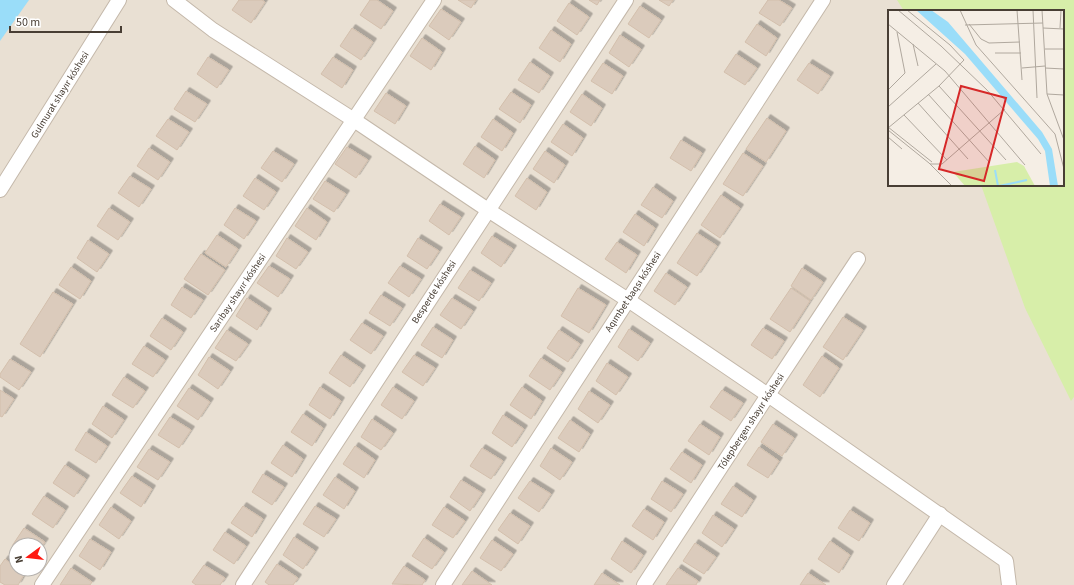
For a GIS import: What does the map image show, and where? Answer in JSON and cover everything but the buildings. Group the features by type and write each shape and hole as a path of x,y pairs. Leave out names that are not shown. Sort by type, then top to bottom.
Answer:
{"street":[{"name":"Gulmurat shayır kóshesi","path":"0,190 119,0"},
{"path":"174,0 213,30 354,120 488,210 628,300 940,514 1006,561 1009,585"},
{"name":"Sarıbay shayır kóshesi","path":"42,585 434,0"},
{"name":"Besperde kóshesi","path":"243,585 626,0"},
{"name":"Aqımbet baqsı kóshesi","path":"443,585 823,0"},
{"name":"Tólepbergen shayır kóshesi","path":"644,585 858,260"},
{"path":"894,585 940,514"}],"shaded area":[{"path":"0,0 1074,0 1074,585 0,585"}],"green space":[{"path":"897,0 1074,0 1074,397 1071,401 1025,308 981,186 1064,186 1064,10 903,10"}],"water":[{"path":"0,0 29,0 0,41"}]}
